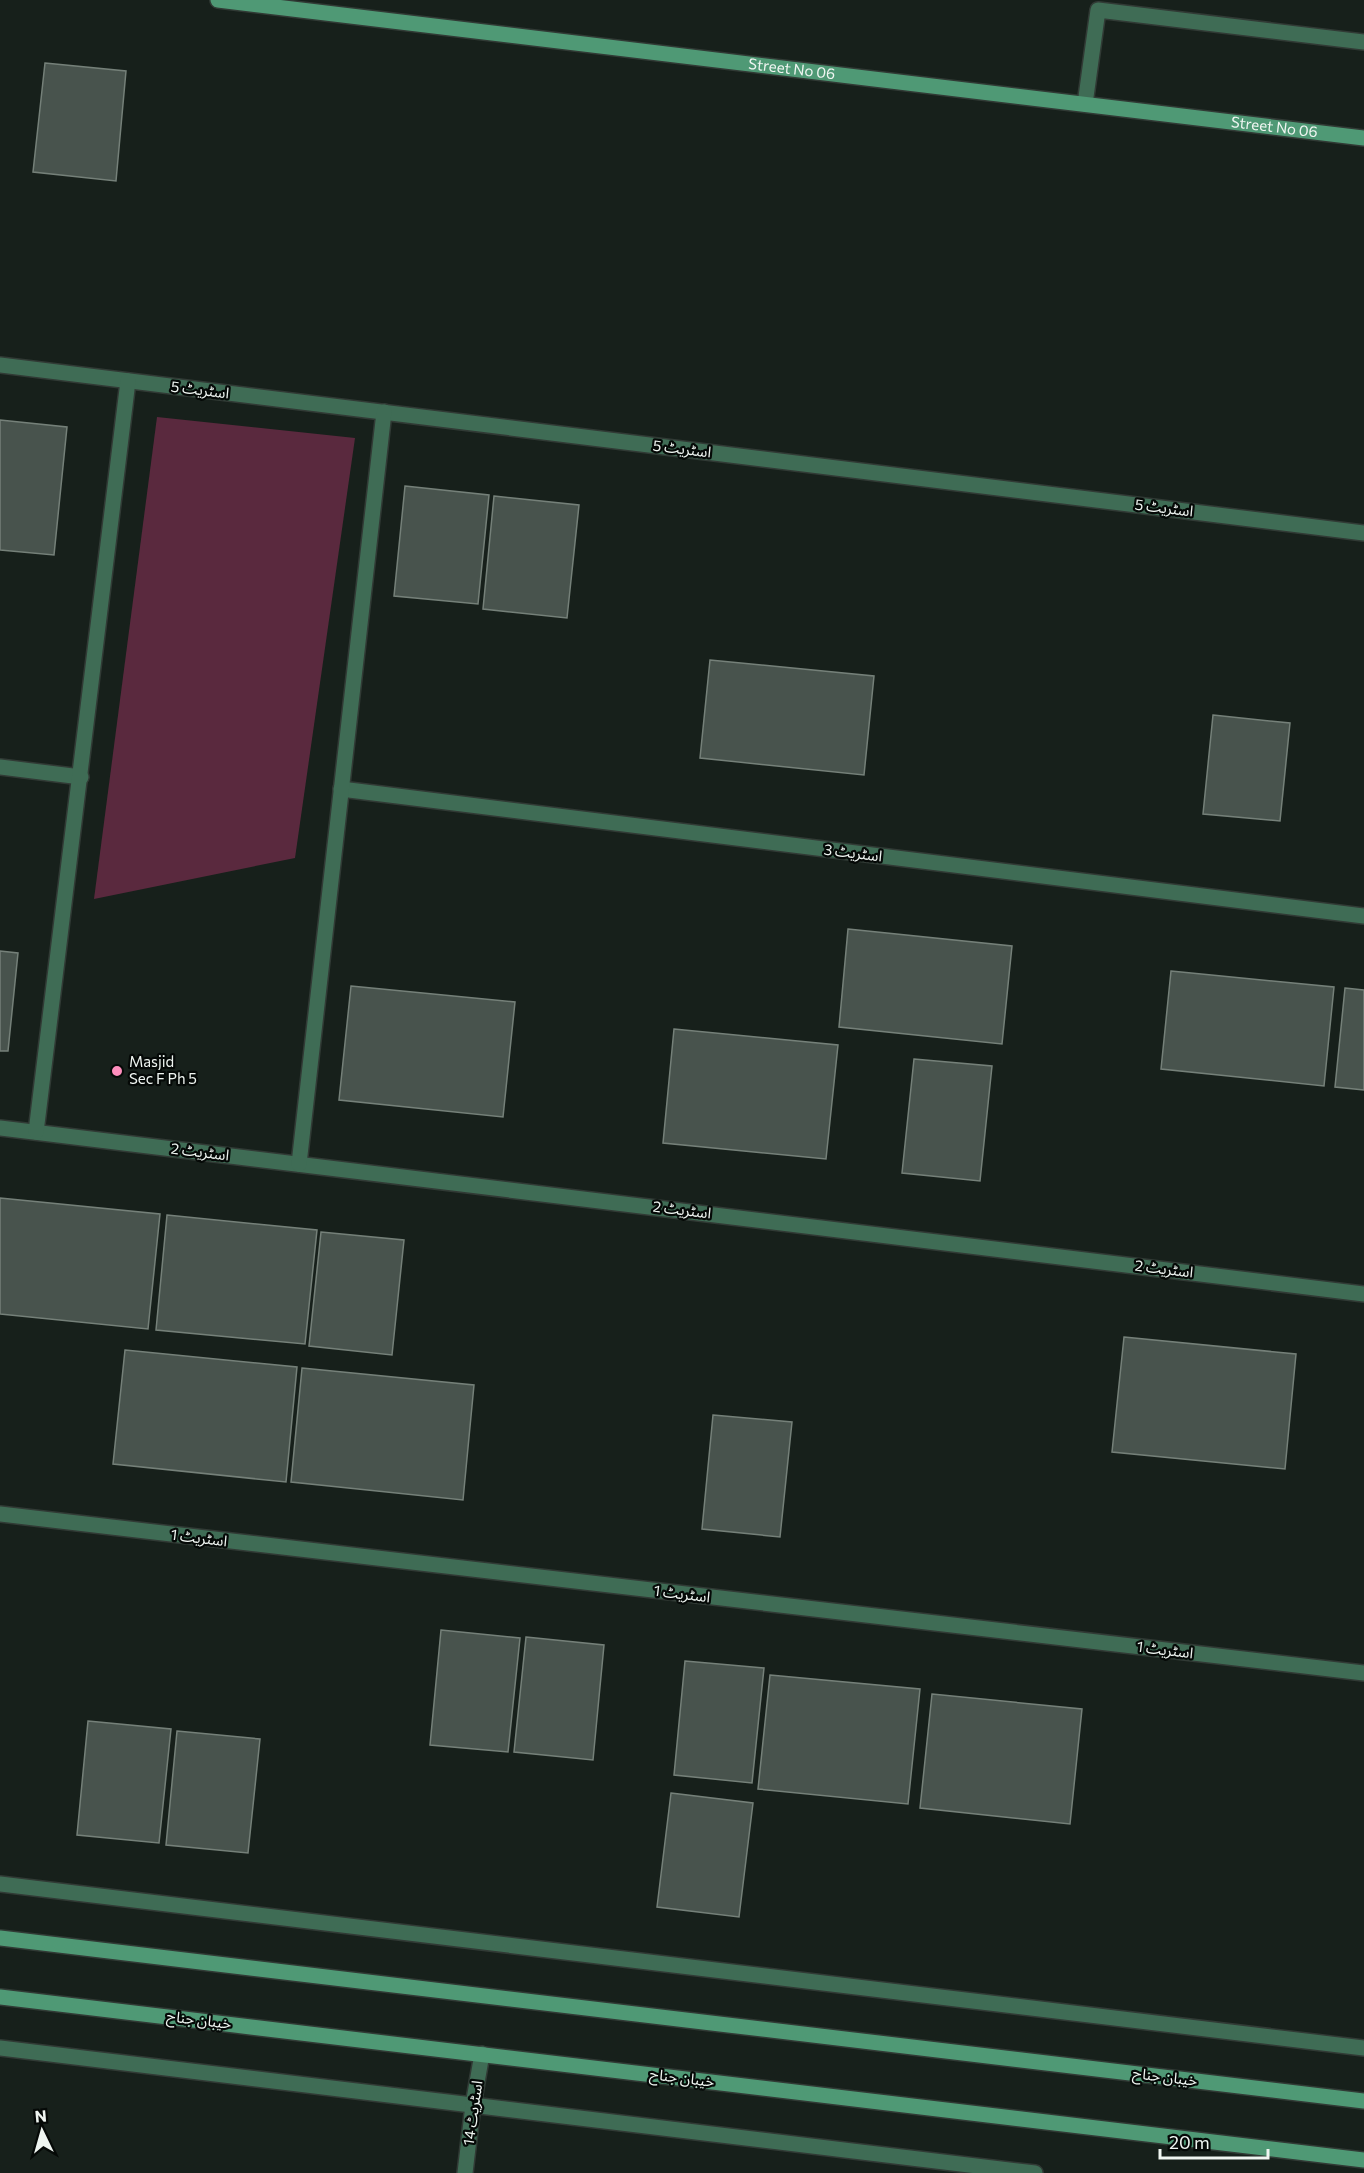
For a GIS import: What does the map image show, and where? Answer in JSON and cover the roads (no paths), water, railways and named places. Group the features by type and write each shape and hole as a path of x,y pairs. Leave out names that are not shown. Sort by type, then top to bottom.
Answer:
{"main road":[{"name":"Street No 06","path":"218,0 1364,138"},
{"name":"خیبان جناح","path":"0,1938 1364,2101"},
{"name":"خیبان جناح","path":"0,1997 1364,2160"}],"street":[{"path":"1084,104 1099,5 1364,42"},
{"name":"اسٹریٹ 5","path":"0,365 1364,532"},
{"path":"36,1132 128,381"},
{"path":"299,1164 384,412"},
{"path":"0,767 81,777"},
{"name":"اسٹریٹ 3","path":"341,789 1364,916"},
{"name":"اسٹریٹ 2","path":"0,1128 1364,1294"},
{"name":"اسٹریٹ 1","path":"0,1514 1364,1673"},
{"path":"0,1884 1364,2048"},
{"path":"0,2048 1035,2173"},
{"name":"اسٹریٹ 14","path":"465,2173 482,2054"}],"place":[{"name":"Masjid Sec F Ph 5","path":"117,1071"}]}
